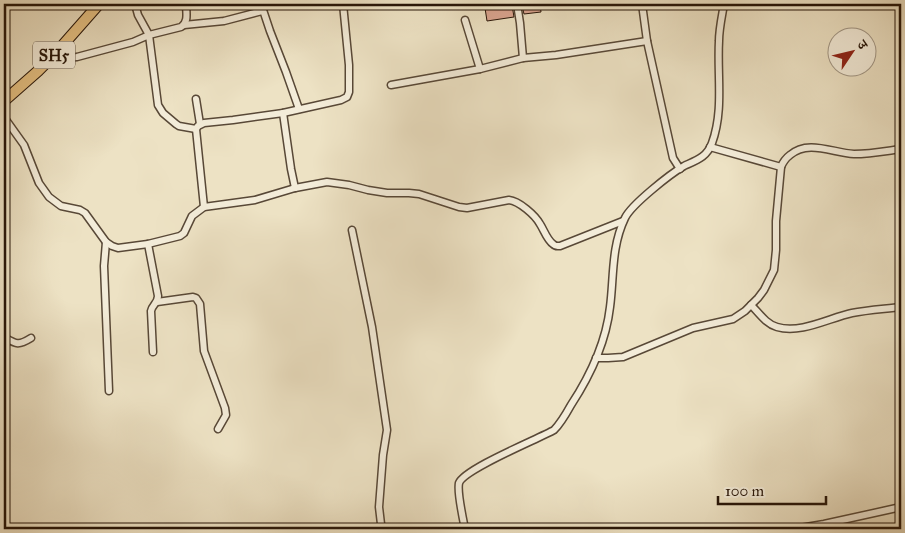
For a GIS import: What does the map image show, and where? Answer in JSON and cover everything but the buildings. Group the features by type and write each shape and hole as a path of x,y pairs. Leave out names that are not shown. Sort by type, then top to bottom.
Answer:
{"main road":[{"name":"SH5","path":"4,101 55,54 99,4"}],"street":[{"path":"135,4 148,35 160,110 179,126 198,127 283,113 342,100 347,97 349,92 350,65 343,4"},
{"path":"184,25 186,21 186,4"},
{"path":"517,4 523,58"},
{"path":"642,4 647,41 673,158 680,169"},
{"path":"465,529 459,492 460,480 476,469 554,430 576,397 596,358 609,316 616,241 628,211 663,181 680,169 702,158 710,147 716,131 718,115 719,40 724,4"},
{"path":"55,54 64,58 77,57 133,42 148,35 184,25 224,20 262,7 299,109"},
{"path":"465,20 480,69"},
{"path":"391,85 480,69 523,58 556,55 647,41"},
{"path":"196,99 204,208"},
{"path":"283,113 295,188"},
{"path":"4,117 24,146 39,183 49,197 61,206 85,213 106,242 118,248 148,244 180,236 184,234 192,216 204,208 255,200 295,188 327,182 387,193 418,194 467,208 514,200 536,218 550,242 556,246 623,221"},
{"path":"710,147 781,167"},
{"path":"596,358 623,357 693,328 733,319 751,305 764,290 774,270 781,167 783,162 796,150 814,147 854,154 901,149"},
{"path":"352,230 372,327 387,430 379,507 381,524 384,529"},
{"path":"106,242 104,266 109,391"},
{"path":"148,244 158,296 157,302 151,311 153,352"},
{"path":"157,302 196,298 200,304 204,351 225,408 226,415 218,429"},
{"path":"751,305 768,322 778,328 810,326 854,313 901,307"},
{"path":"4,337 18,344 31,338"},
{"path":"794,529 901,507"}]}
